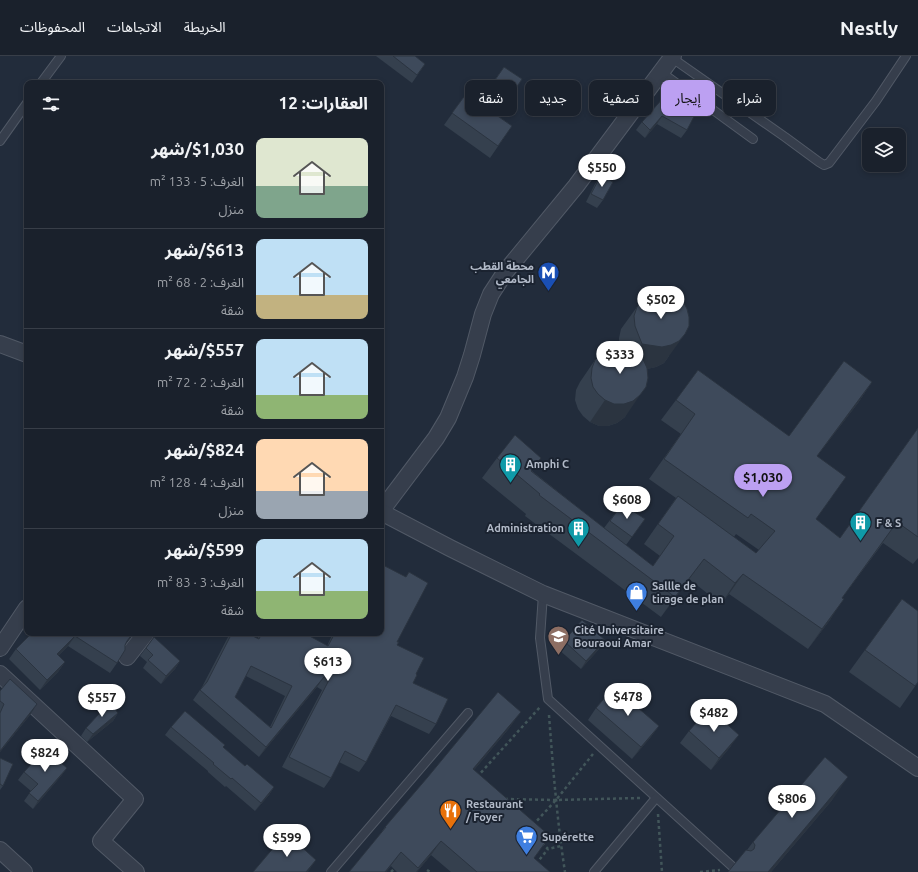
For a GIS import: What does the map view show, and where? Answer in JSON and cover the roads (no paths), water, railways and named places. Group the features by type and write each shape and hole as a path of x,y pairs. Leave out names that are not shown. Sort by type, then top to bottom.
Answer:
{"street":[{"path":"384,508 436,438 448,418 465,377 490,294 506,270 576,186 672,57"},
{"path":"0,344 24,353"},
{"path":"384,514 543,594 825,704 918,768"},
{"path":"0,648 24,612"},
{"path":"127,658 144,636"},
{"path":"0,674 135,800 101,841 136,872"},
{"path":"0,850 24,872"}],"lane":[{"path":"43,80 60,56"},
{"path":"672,57 819,162 824,164 829,163 876,101 906,56"},
{"path":"661,72 753,139"},
{"path":"0,141 24,107"},
{"path":"543,594 540,638 548,699 734,868"},
{"path":"331,872 468,713"},
{"path":"594,872 656,798"}],"place":[{"name":"محطة القطب الجامعي","path":"549,292"},
{"name":"Amphi C","path":"511,484"},
{"name":"F & S","path":"860,542"},
{"name":"Administration","path":"579,548"},
{"name":"Sallle de tirage de plan","path":"636,612"},
{"name":"Cité Universitaire Bouraoui Amar","path":"558,656"},
{"name":"Restaurant / Foyer","path":"450,830"},
{"name":"Supérette","path":"527,856"}]}
